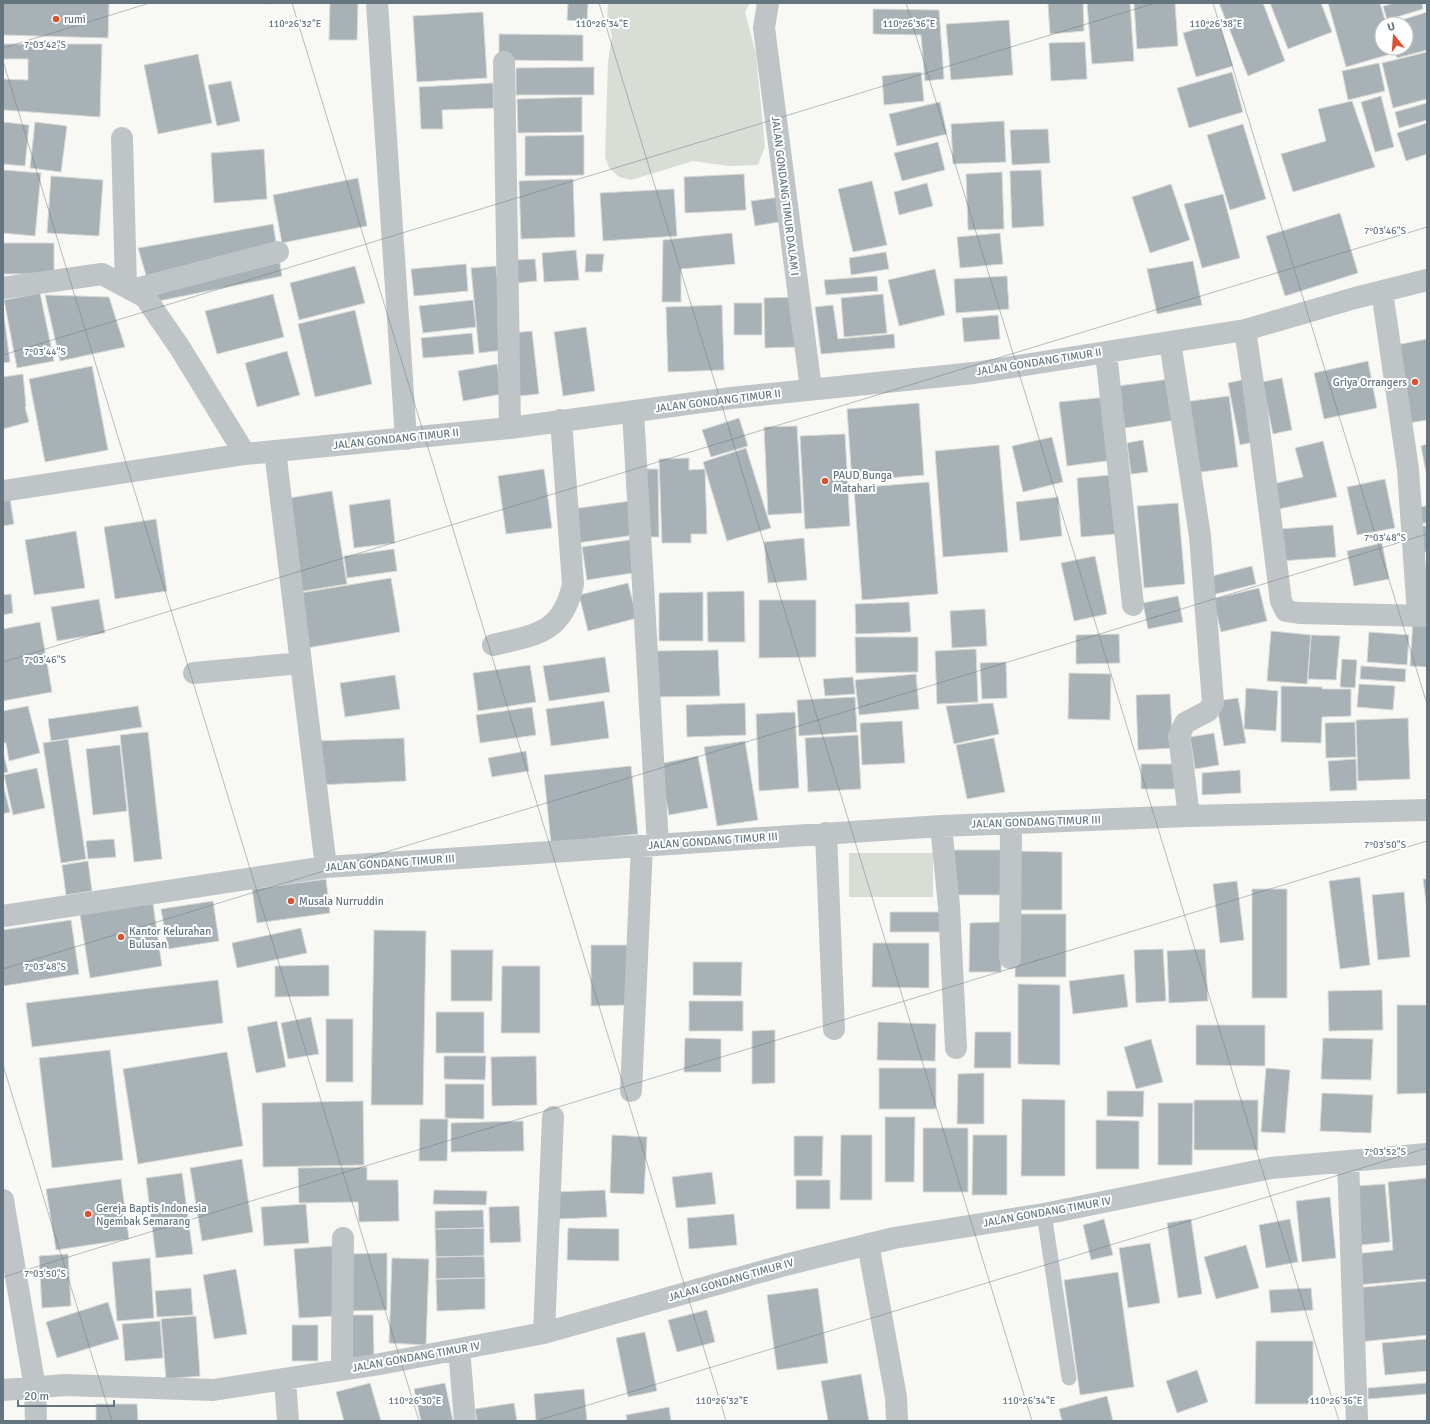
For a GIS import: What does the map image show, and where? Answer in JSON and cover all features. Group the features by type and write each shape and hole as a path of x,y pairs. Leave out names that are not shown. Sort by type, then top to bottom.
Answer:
{"street":[{"path":"377,3 406,439"},
{"name":"JALAN GONDANG TIMUR DALAM I","path":"768,3 764,28 811,390"},
{"path":"504,62 510,428"},
{"path":"122,138 129,289"},
{"path":"129,289 278,252"},
{"path":"3,288 102,274 145,297 180,348 245,454"},
{"name":"JALAN GONDANG TIMUR II","path":"3,491 245,454 510,428 731,398 974,373 1245,330 1427,280"},
{"path":"1245,330 1281,601 1286,611 1299,613 1422,616 1408,469 1382,292"},
{"path":"1170,342 1200,536 1213,703 1208,712 1185,724 1179,736 1189,816"},
{"path":"1106,352 1133,604"},
{"path":"631,1091 650,845 633,412"},
{"path":"493,645 538,634 560,618 570,599 574,584 562,420"},
{"path":"275,451 326,867"},
{"path":"194,673 301,663"},
{"name":"JALAN GONDANG TIMUR III","path":"3,916 326,867 941,826 1189,816 1427,810"},
{"path":"1010,958 1011,823"},
{"path":"941,826 949,906 956,1048"},
{"path":"826,833 834,1029"},
{"path":"544,1333 553,1117"},
{"name":"JALAN GONDANG TIMUR IV","path":"3,1390 65,1386 213,1390 342,1370 544,1333 785,1265 894,1238 1044,1214 1271,1168 1427,1154"},
{"path":"1348,1161 1357,1421"},
{"path":"3,1200 35,1388 36,1421"},
{"path":"342,1370 343,1238"},
{"path":"868,1244 896,1397 897,1421"},
{"path":"459,1349 465,1421"},
{"path":"285,1379 288,1421"}],"lane":[{"path":"1044,1214 1069,1378"}],"shaded area":[{"path":"608,3 750,3 745,12 756,54 765,147 758,165 729,166 693,161 631,180 619,177 609,168 605,157 608,62 612,36 607,20"},
{"path":"849,853 933,853 933,897 849,897"}],"building":[{"name":"rumi","path":"3,3 109,3 108,38 3,35"},
{"path":"264,3 294,3 264,4"},
{"path":"330,3 358,3 357,40 329,40"},
{"path":"568,3 588,3 587,22 567,20"},
{"path":"1048,3 1083,3 1084,31 1050,34"},
{"path":"1087,3 1130,3 1134,61 1092,64"},
{"path":"1134,3 1175,3 1178,46 1137,49"},
{"path":"1219,3 1263,3 1285,61 1248,76"},
{"path":"1270,3 1321,3 1332,32 1288,49"},
{"path":"1328,3 1380,3 1384,16 1374,16 1374,56 1384,56 1346,67"},
{"path":"1395,3 1422,3 1423,9 1400,16 1386,16 1383,6"},
{"path":"873,9 939,10 944,79 925,81 921,35 873,34"},
{"path":"483,12 487,78 417,82 413,16"},
{"path":"1427,12 1427,50 1414,53 1414,16"},
{"path":"1009,20 1013,75 951,80 946,24"},
{"path":"1219,22 1233,66 1196,77 1183,33"},
{"path":"499,34 583,35 583,61 499,60"},
{"path":"1085,42 1087,79 1051,81 1049,43"},
{"path":"3,44 102,44 100,117 3,110 3,79 28,80 28,59 3,59"},
{"path":"1427,52 1427,99 1393,108 1382,63"},
{"path":"198,54 212,123 158,134 144,65"},
{"path":"1379,63 1385,91 1348,100 1342,71"},
{"path":"594,67 594,95 516,95 516,68"},
{"path":"921,72 924,101 884,105 882,76"},
{"path":"1232,72 1243,112 1189,128 1177,88"},
{"path":"231,81 240,121 217,126 208,85"},
{"path":"493,83 494,108 442,110 443,129 421,129 419,87"},
{"path":"1381,96 1394,147 1375,152 1361,102"},
{"path":"582,97 582,132 518,133 517,99"},
{"path":"1352,101 1375,167 1293,192 1281,154 1326,141 1318,109"},
{"path":"940,102 947,134 897,146 889,114"},
{"path":"1427,103 1427,120 1399,128 1395,112"},
{"path":"1004,121 1006,162 953,164 951,124"},
{"path":"3,122 29,125 25,166 3,164"},
{"path":"35,122 67,126 61,172 30,168"},
{"path":"1427,123 1427,154 1406,161 1397,133"},
{"path":"1243,124 1266,199 1230,210 1207,135"},
{"path":"1048,129 1050,163 1012,165 1010,130"},
{"path":"584,135 584,175 525,176 525,136"},
{"path":"938,142 945,170 902,181 894,153"},
{"path":"264,149 267,199 214,203 211,153"},
{"path":"3,170 41,173 35,236 3,233"},
{"path":"1041,170 1044,226 1012,228 1010,171"},
{"path":"1002,172 1004,229 968,230 966,174"},
{"path":"744,174 746,210 685,213 684,177"},
{"path":"51,176 103,180 99,236 47,233"},
{"path":"358,178 367,226 282,243 273,195"},
{"path":"573,179 575,237 521,239 519,181"},
{"path":"872,181 887,245 853,252 838,189"},
{"path":"927,183 933,206 899,215 894,192"},
{"path":"1171,184 1190,240 1150,253 1132,197"},
{"path":"674,189 677,236 603,241 600,193"},
{"path":"1223,194 1240,258 1202,268 1184,204"},
{"path":"781,197 785,221 755,226 751,201"},
{"path":"1340,213 1358,273 1285,296 1266,236"},
{"path":"273,224 282,276 154,302 138,248"},
{"path":"732,233 735,264 681,269 681,302 662,302 663,240"},
{"path":"1000,233 1003,264 960,268 957,237"},
{"path":"3,243 54,243 54,274 3,274"},
{"path":"576,250 579,280 544,282 542,253"},
{"path":"886,252 889,269 851,275 849,258"},
{"path":"586,254 604,254 602,272 585,272"},
{"path":"535,259 537,281 517,283 515,260"},
{"path":"1193,261 1202,305 1157,314 1147,269"},
{"path":"466,264 468,291 414,296 411,269"},
{"path":"355,266 365,303 299,320 290,283"},
{"path":"496,266 504,350 479,353 471,268"},
{"path":"935,269 945,315 899,326 888,280"},
{"path":"877,276 878,291 826,295 824,280"},
{"path":"1007,276 1009,309 956,313 954,279"},
{"path":"40,293 54,361 17,368 4,300"},
{"path":"273,294 284,337 217,354 205,311"},
{"path":"883,294 887,333 844,337 841,298"},
{"path":"45,295 109,297 125,347 60,361"},
{"path":"795,297 797,347 765,348 764,298"},
{"path":"473,300 476,327 423,333 419,306"},
{"path":"734,303 762,303 762,335 734,335"},
{"path":"722,305 724,370 668,372 666,307"},
{"path":"833,305 838,339 894,334 895,348 821,354 815,307"},
{"path":"3,308 10,362 3,363"},
{"path":"355,310 372,384 315,397 298,324"},
{"path":"998,315 1000,339 964,342 962,318"},
{"path":"586,327 595,391 563,396 554,332"},
{"path":"532,331 539,394 519,396 512,333"},
{"path":"472,333 474,354 423,358 421,338"},
{"name":"Griya Orrangers","path":"1427,339 1427,420 1409,423 1396,345"},
{"path":"287,351 300,395 257,407 245,363"},
{"path":"1368,361 1377,408 1324,419 1314,373"},
{"path":"497,364 502,394 463,401 458,371"},
{"path":"92,366 108,450 45,462 29,379"},
{"path":"23,374 25,407 29,422 3,429 3,377"},
{"path":"1282,378 1292,430 1273,434 1262,382"},
{"path":"1170,379 1176,420 1125,428 1118,386"},
{"path":"1246,379 1258,441 1240,445 1228,383"},
{"path":"1229,396 1238,467 1194,473 1184,402"},
{"path":"1107,397 1114,460 1067,466 1059,402"},
{"path":"919,403 924,475 852,481 847,409"},
{"path":"739,418 748,446 711,457 702,430"},
{"path":"797,426 802,513 768,515 764,427"},
{"name":"PAUD Bunga Matahari","path":"845,434 850,526 805,529 800,436"},
{"path":"1052,437 1063,482 1023,492 1012,446"},
{"path":"1143,440 1148,472 1131,474 1127,443"},
{"path":"1323,441 1337,497 1274,510 1268,485 1303,477 1295,448"},
{"path":"1427,444 1427,472 1426,472 1421,446"},
{"path":"999,445 1008,552 943,557 935,451"},
{"path":"746,448 771,528 727,541 703,462"},
{"path":"689,458 689,470 705,469 707,534 691,534 691,543 662,543 659,459"},
{"path":"544,469 552,528 506,534 498,476"},
{"path":"644,469 658,469 659,537 645,537"},
{"path":"1111,475 1116,534 1081,537 1077,478"},
{"path":"1385,479 1395,528 1357,535 1347,487"},
{"path":"929,482 938,594 862,600 854,488"},
{"path":"332,491 347,584 298,592 283,499"},
{"path":"1058,497 1062,536 1020,541 1016,502"},
{"path":"10,499 14,524 3,526 3,500"},
{"path":"390,499 395,543 354,548 349,505"},
{"path":"630,501 635,535 577,543 572,509"},
{"path":"1178,503 1185,584 1144,588 1137,506"},
{"path":"1427,506 1427,523 1413,523 1412,507"},
{"path":"156,519 167,591 115,599 104,527"},
{"path":"1333,525 1336,557 1281,561 1279,529"},
{"path":"1414,526 1427,526 1427,552 1415,553"},
{"path":"76,531 85,588 34,595 25,540"},
{"path":"804,538 807,580 768,583 764,542"},
{"path":"635,539 639,572 587,580 582,547"},
{"path":"1382,543 1389,579 1354,586 1347,551"},
{"path":"394,549 397,571 347,578 344,556"},
{"path":"1095,556 1107,614 1074,621 1061,563"},
{"path":"1252,566 1256,584 1212,595 1208,577"},
{"path":"391,578 400,632 301,649 294,594"},
{"path":"628,583 637,618 588,631 579,595"},
{"path":"1259,588 1267,621 1221,632 1213,599"},
{"path":"744,591 745,642 708,642 707,592"},
{"path":"703,592 703,641 659,641 659,593"},
{"path":"11,594 13,613 3,615 3,595"},
{"path":"1178,596 1183,622 1148,629 1143,603"},
{"path":"99,599 105,633 57,641 51,607"},
{"path":"759,600 816,600 816,657 759,658"},
{"path":"909,602 911,632 856,634 855,604"},
{"path":"985,609 987,646 952,648 950,611"},
{"path":"1413,620 1427,621 1427,667 1410,666"},
{"path":"40,622 52,692 3,701 3,629"},
{"path":"1271,631 1311,635 1307,684 1267,681"},
{"path":"1369,632 1409,635 1407,665 1367,662"},
{"path":"1119,634 1120,663 1076,664 1076,635"},
{"path":"1311,635 1340,636 1336,680 1308,679"},
{"path":"855,637 918,637 918,672 856,673"},
{"path":"976,649 978,702 937,704 935,651"},
{"path":"718,650 720,696 655,697 654,651"},
{"path":"605,657 610,692 549,701 543,666"},
{"path":"1342,659 1357,660 1355,688 1340,687"},
{"path":"1006,662 1007,698 982,699 980,663"},
{"path":"530,665 536,702 478,711 473,673"},
{"path":"1361,666 1406,669 1405,682 1360,679"},
{"path":"1069,673 1111,674 1110,720 1068,719"},
{"path":"916,674 919,709 859,715 855,680"},
{"path":"395,675 400,709 345,717 340,683"},
{"path":"853,677 855,694 825,696 823,679"},
{"path":"1359,684 1395,686 1393,710 1357,707"},
{"path":"1281,686 1322,687 1322,689 1351,689 1351,716 1322,717 1321,743 1281,742"},
{"path":"1246,688 1278,691 1276,731 1244,729"},
{"path":"1170,694 1173,748 1138,750 1136,695"},
{"path":"855,697 857,732 799,736 797,700"},
{"path":"1238,698 1246,743 1224,746 1216,701"},
{"path":"604,701 609,738 551,746 546,709"},
{"path":"745,703 746,735 687,737 686,705"},
{"path":"993,703 999,734 954,744 946,706"},
{"path":"28,706 40,753 9,761 6,743 3,743 3,711"},
{"path":"138,706 142,727 51,741 48,719"},
{"path":"532,707 536,735 480,743 476,715"},
{"path":"795,712 799,788 759,791 756,714"},
{"path":"1408,718 1410,779 1358,781 1356,720"},
{"path":"902,721 905,763 862,765 860,723"},
{"path":"1355,722 1356,757 1326,758 1325,723"},
{"path":"148,732 162,859 134,862 120,735"},
{"path":"1214,733 1219,765 1195,769 1190,737"},
{"path":"858,735 861,789 808,792 805,738"},
{"path":"404,738 406,781 317,785 315,741"},
{"path":"994,738 1005,792 967,799 956,745"},
{"path":"68,739 86,859 61,863 43,743"},
{"path":"745,741 758,820 717,826 704,747"},
{"path":"120,745 127,811 93,815 86,749"},
{"path":"526,751 529,771 492,777 488,758"},
{"path":"3,752 8,772 3,773"},
{"path":"698,756 708,808 669,815 659,764"},
{"path":"1356,759 1357,790 1330,791 1328,761"},
{"path":"1141,764 1175,764 1175,789 1141,789"},
{"path":"631,766 638,834 551,843 544,775"},
{"path":"37,768 45,808 13,815 4,775"},
{"path":"1240,770 1241,793 1202,795 1202,773"},
{"path":"3,784 10,812 3,814"},
{"path":"114,839 116,857 88,859 86,841"},
{"path":"953,850 1007,850 1007,895 952,895"},
{"path":"1016,851 1062,852 1062,910 1016,910"},
{"path":"88,861 92,891 66,895 62,865"},
{"path":"1360,877 1370,965 1340,969 1329,881"},
{"name":"Musala Nurruddin","path":"326,879 330,913 257,923 252,889"},
{"path":"1423,879 1427,879 1427,909"},
{"path":"1237,881 1244,940 1220,943 1213,884"},
{"path":"1252,889 1287,889 1287,998 1252,998"},
{"path":"1404,892 1410,957 1378,960 1372,895"},
{"name":"Kantor Kelurahan Bulusan","path":"152,897 162,966 90,978 79,908"},
{"path":"213,901 219,941 168,949 161,909"},
{"path":"890,912 941,912 940,932 890,932"},
{"path":"1016,914 1066,914 1066,977 1015,977"},
{"path":"71,920 79,974 3,986 3,930"},
{"path":"1002,922 1001,972 969,972 970,923"},
{"path":"301,928 307,953 237,968 232,943"},
{"path":"374,930 426,931 423,1105 371,1105"},
{"path":"873,943 929,943 929,988 872,987"},
{"path":"591,945 627,945 627,1005 591,1006"},
{"path":"1163,949 1166,1001 1136,1003 1134,950"},
{"path":"1205,949 1208,1001 1169,1003 1167,951"},
{"path":"451,950 493,950 492,1001 451,1001"},
{"path":"693,962 742,962 741,996 693,995"},
{"path":"329,965 329,996 275,997 275,966"},
{"path":"502,966 540,966 540,1033 501,1033"},
{"path":"1124,974 1128,1007 1073,1014 1069,981"},
{"path":"218,980 223,1023 32,1047 26,1003"},
{"path":"1018,984 1060,985 1060,1065 1018,1064"},
{"path":"1382,990 1383,1030 1329,1031 1328,991"},
{"path":"689,1001 743,1001 743,1031 689,1031"},
{"path":"1397,1005 1427,1005 1427,1093 1397,1094"},
{"path":"436,1012 484,1012 484,1053 436,1053"},
{"path":"311,1017 319,1054 288,1059 281,1023"},
{"path":"326,1019 353,1019 353,1082 326,1082"},
{"path":"277,1021 286,1067 256,1073 247,1027"},
{"path":"878,1022 936,1024 935,1061 877,1060"},
{"path":"1196,1025 1265,1025 1265,1066 1196,1065"},
{"path":"775,1030 775,1083 752,1084 752,1031"},
{"path":"975,1032 1011,1032 1011,1068 974,1068"},
{"path":"685,1038 721,1039 721,1072 684,1072"},
{"path":"1323,1038 1373,1039 1371,1080 1321,1079"},
{"path":"1151,1039 1163,1082 1136,1089 1124,1047"},
{"path":"110,1050 123,1160 52,1168 39,1058"},
{"path":"227,1052 243,1146 138,1164 123,1069"},
{"path":"444,1056 486,1056 485,1080 444,1079"},
{"path":"536,1056 537,1105 492,1106 491,1057"},
{"path":"879,1068 936,1068 936,1109 879,1109"},
{"path":"1266,1068 1290,1070 1285,1133 1261,1132"},
{"path":"984,1073 984,1124 957,1124 958,1074"},
{"path":"445,1084 484,1084 484,1119 445,1118"},
{"path":"1107,1091 1144,1091 1143,1117 1107,1116"},
{"path":"1322,1093 1373,1095 1371,1133 1320,1131"},
{"path":"1022,1099 1065,1100 1065,1176 1021,1176"},
{"path":"1194,1100 1258,1100 1258,1150 1194,1150"},
{"path":"363,1101 364,1165 263,1167 262,1103"},
{"path":"1158,1103 1193,1103 1192,1165 1158,1165"},
{"path":"885,1117 915,1117 914,1182 885,1182"},
{"path":"420,1119 448,1119 447,1161 419,1161"},
{"path":"1096,1120 1139,1121 1139,1169 1096,1169"},
{"path":"523,1121 524,1151 451,1152 451,1123"},
{"path":"923,1128 968,1128 968,1192 923,1192"},
{"path":"612,1135 647,1137 644,1194 610,1193"},
{"path":"841,1135 872,1135 872,1200 840,1200"},
{"path":"973,1135 1007,1135 1007,1195 972,1195"},
{"path":"794,1136 823,1136 822,1176 794,1176"},
{"path":"242,1159 253,1232 202,1241 190,1168"},
{"path":"367,1167 367,1180 398,1180 399,1221 359,1222 358,1202 299,1203 298,1168"},
{"path":"712,1172 716,1204 676,1208 672,1177"},
{"path":"182,1173 193,1254 156,1258 146,1178"},
{"path":"1427,1178 1427,1279 1357,1285 1354,1254 1393,1250 1388,1182"},
{"name":"Gereja Baptis Indonesia Ngembak Semarang","path":"121,1179 129,1239 56,1250 46,1189"},
{"path":"796,1180 830,1180 830,1209 796,1209"},
{"path":"1385,1184 1390,1242 1361,1245 1357,1186"},
{"path":"434,1190 487,1191 486,1205 433,1204"},
{"path":"605,1190 607,1217 556,1219 555,1192"},
{"path":"1330,1197 1336,1258 1302,1262 1296,1201"},
{"path":"306,1204 309,1243 264,1246 261,1207"},
{"path":"519,1206 521,1242 490,1243 489,1207"},
{"path":"483,1210 484,1228 435,1229 435,1211"},
{"path":"734,1214 737,1245 689,1249 687,1218"},
{"path":"1104,1219 1113,1255 1091,1260 1083,1225"},
{"path":"1191,1219 1202,1294 1178,1298 1167,1223"},
{"path":"1290,1219 1298,1262 1266,1268 1259,1225"},
{"path":"484,1228 484,1256 436,1257 435,1229"},
{"path":"568,1228 619,1229 619,1261 567,1260"},
{"path":"1150,1243 1160,1303 1128,1308 1119,1248"},
{"path":"1246,1245 1259,1288 1216,1299 1204,1257"},
{"path":"332,1246 336,1316 299,1318 294,1249"},
{"path":"387,1253 387,1310 348,1311 348,1254"},
{"path":"68,1254 71,1306 42,1308 39,1256"},
{"path":"484,1256 485,1278 436,1279 436,1257"},
{"path":"150,1258 154,1318 117,1321 112,1262"},
{"path":"392,1258 429,1259 426,1345 389,1343"},
{"path":"236,1269 247,1334 214,1339 203,1275"},
{"path":"1118,1272 1134,1387 1080,1395 1064,1280"},
{"path":"485,1278 485,1309 437,1311 436,1279"},
{"path":"1427,1281 1427,1335 1359,1342 1355,1288"},
{"path":"191,1288 193,1315 157,1317 155,1291"},
{"path":"818,1288 828,1363 777,1370 767,1295"},
{"path":"1311,1288 1313,1310 1271,1313 1269,1290"},
{"path":"108,1302 119,1339 57,1358 46,1322"},
{"path":"707,1310 715,1342 677,1352 668,1320"},
{"path":"348,1315 373,1315 374,1357 348,1358"},
{"path":"196,1316 200,1376 166,1379 161,1319"},
{"path":"160,1321 163,1358 125,1361 122,1324"},
{"path":"292,1325 318,1325 318,1361 292,1361"},
{"path":"645,1332 657,1391 628,1397 616,1338"},
{"path":"1427,1339 1427,1371 1385,1375 1382,1343"},
{"path":"1256,1341 1313,1341 1313,1404 1255,1404"},
{"path":"1197,1370 1208,1402 1177,1413 1166,1381"},
{"path":"861,1374 869,1421 828,1421 821,1381"},
{"path":"370,1383 381,1421 344,1421 336,1392"},
{"path":"445,1383 453,1421 421,1421 414,1389"},
{"path":"1427,1383 1427,1394 1368,1399 1368,1388"},
{"path":"584,1389 587,1421 536,1421 534,1394"},
{"path":"1107,1396 1113,1421 1062,1421 1059,1409"},
{"path":"514,1403 517,1421 477,1421 475,1409"},
{"path":"96,1404 137,1404 138,1421 96,1421"},
{"path":"669,1407 671,1421 627,1421 626,1415"}],"place":[{"name":"rumi","path":"56,19"},
{"name":"Griya Orrangers","path":"1415,382"},
{"name":"PAUD Bunga Matahari","path":"825,481"},
{"name":"Musala Nurruddin","path":"291,901"},
{"name":"Kantor Kelurahan Bulusan","path":"121,937"},
{"name":"Gereja Baptis Indonesia Ngembak Semarang","path":"88,1214"}]}
